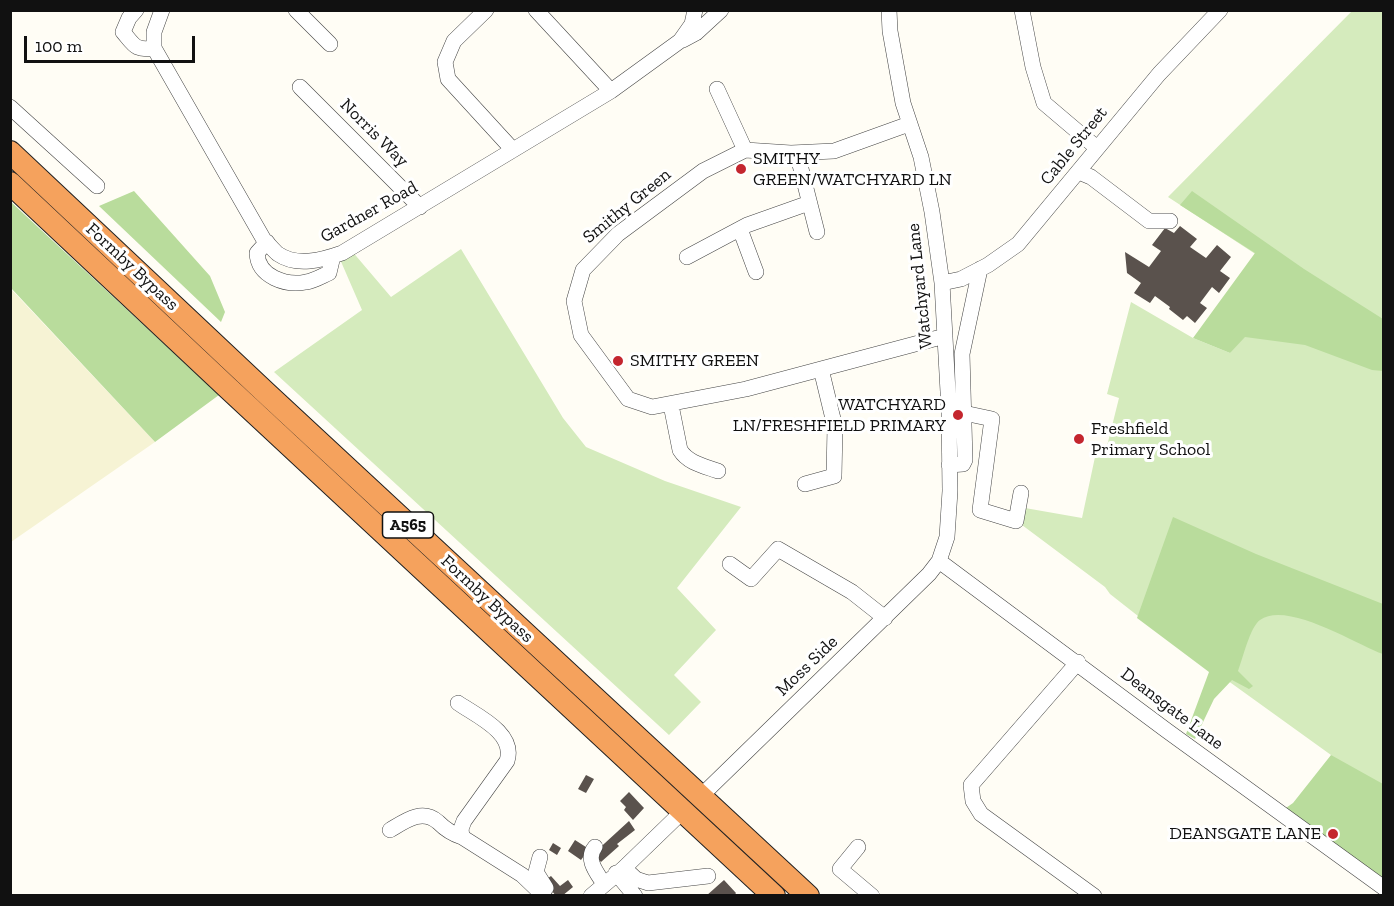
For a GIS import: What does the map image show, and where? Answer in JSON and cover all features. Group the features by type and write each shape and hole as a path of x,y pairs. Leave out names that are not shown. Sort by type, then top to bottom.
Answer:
{"highway":[{"name":"Formby Bypass","path":"10,152 808,896"},
{"name":"Formby Bypass","path":"10,183 774,896"}],"street":[{"path":"136,10 129,18 123,32 137,48 142,50 154,48 154,32 162,10"},
{"path":"296,10 330,44"},
{"path":"486,10 454,41 445,62 448,79 513,150"},
{"path":"536,10 611,91"},
{"name":"Gardner Road","path":"680,42 692,24 695,10"},
{"name":"Gardner Road","path":"154,48 218,162 267,242 278,254 295,262 324,259 342,253 420,207 611,91 696,33 721,10"},
{"name":"Watchyard Lane","path":"890,10 890,31 897,72 903,103 921,157 932,212 942,283 949,410 949,465 947,537 939,561"},
{"path":"1022,10 1033,67 1044,103 1097,148"},
{"name":"Cable Street","path":"942,283 962,279 1018,244 1159,74 1220,10"},
{"name":"Norris Way","path":"300,87 420,207"},
{"path":"717,89 745,150"},
{"path":"10,106 97,186"},
{"name":"Smithy Green","path":"909,124 834,151 797,153 745,150 703,171 618,234 582,270 574,301 581,335 628,399 652,407 746,389 945,336"},
{"path":"797,153 817,232"},
{"path":"1079,172 1091,177 1149,221 1170,221"},
{"path":"687,257 740,229 809,203"},
{"path":"740,229 756,272"},
{"path":"267,242 257,253 258,259 267,275 279,280 306,282 329,273 333,256"},
{"path":"949,465 963,464 965,460 962,354 980,269"},
{"path":"805,484 834,476 835,427 820,369"},
{"path":"671,405 683,456 718,471"},
{"path":"964,413 992,419 980,510 1016,521 1021,493"},
{"path":"730,564 751,579 778,549 852,592 885,618"},
{"name":"Moss Side","path":"700,797 885,618 939,561"},
{"name":"Deansgate Lane","path":"939,561 1383,888"},
{"path":"1078,662 971,785 973,801 981,814 1094,896"},
{"path":"458,703 501,733 510,752 507,761 464,821 461,829 462,837"},
{"path":"591,896 683,811"},
{"path":"390,830 412,818 425,816 434,819 451,834 462,837 522,875 544,896"},
{"path":"595,847 591,852 591,858 604,884"},
{"path":"858,847 840,869 872,896"},
{"path":"540,857 536,869 537,875 552,896"},
{"path":"620,870 648,883 708,876"},
{"path":"620,870 635,896"}],"shaded area":[{"path":"10,288 155,442 11,542 10,542"}],"green space":[{"path":"1352,11 1383,11 1383,869 1331,755 1138,616 1110,594 1105,587 1022,525 1025,508 1082,518 1095,457 1104,458 1119,398 1107,394 1131,302 1193,338 1230,353 1263,259 1168,197"},
{"path":"134,191 210,276 225,312 221,322 99,206"},
{"path":"1192,191 1304,269 1383,319 1383,371 1372,370 1305,345 1245,337 1230,353 1193,338 1255,253 1180,205"},
{"path":"10,202 219,395 155,442 11,288"},
{"path":"461,249 563,418 586,447 665,481 741,507 677,588 716,630 674,675 701,702 669,735 274,372 362,310 339,257 351,250 391,297"},
{"path":"1173,517 1256,554 1383,604 1383,654 1322,626 1287,616 1272,615 1256,624 1238,671 1253,686 1249,689 1232,680 1214,699 1195,739 1186,734 1209,672 1137,618"},
{"path":"1331,755 1383,784 1383,883 1283,810 1293,803"}],"building":[{"path":"1180,226 1197,239 1190,247 1206,258 1217,245 1231,257 1220,271 1230,278 1219,293 1212,287 1200,303 1207,308 1195,323 1187,316 1183,320 1155,296 1150,303 1134,293 1141,283 1127,273 1125,252 1149,267 1161,251 1152,245 1165,228 1174,233"},
{"path":"586,775 594,779 586,793 578,789"},
{"path":"629,792 644,808 633,820 620,801"},
{"path":"629,821 635,830 617,844 619,846 601,862 593,854"},
{"path":"575,840 589,849 581,860 568,851"},
{"path":"553,843 561,848 557,855 549,850"},
{"path":"551,876 560,886 568,880 573,887 562,896 556,896 544,881"},
{"path":"724,880 736,893 734,896 706,896"}],"place":[{"name":"SMITHY GREEN/WATCHYARD LN","path":"741,169"},
{"name":"SMITHY GREEN","path":"618,361"},
{"name":"WATCHYARD LN/FRESHFIELD PRIMARY","path":"958,415"},
{"name":"Freshfield Primary School","path":"1079,439"},
{"name":"DEANSGATE LANE","path":"1333,834"}]}
